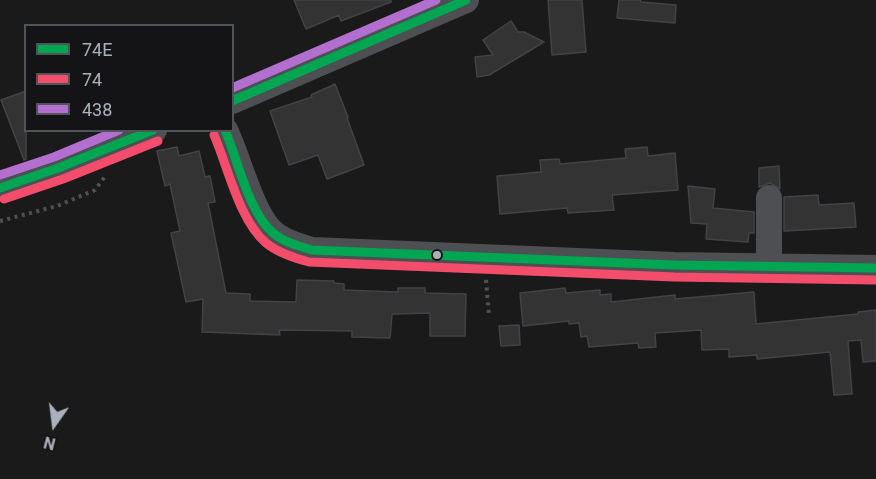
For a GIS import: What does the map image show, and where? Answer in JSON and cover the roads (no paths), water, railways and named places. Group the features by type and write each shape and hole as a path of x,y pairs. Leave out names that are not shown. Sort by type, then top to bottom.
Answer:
{"street":[{"path":"234,101 466,0"},
{"path":"226,132 255,207 270,230 289,243 312,250 485,258 876,268"},
{"path":"0,188 34,178 109,146 144,134"},
{"path":"769,267 770,198"}]}
